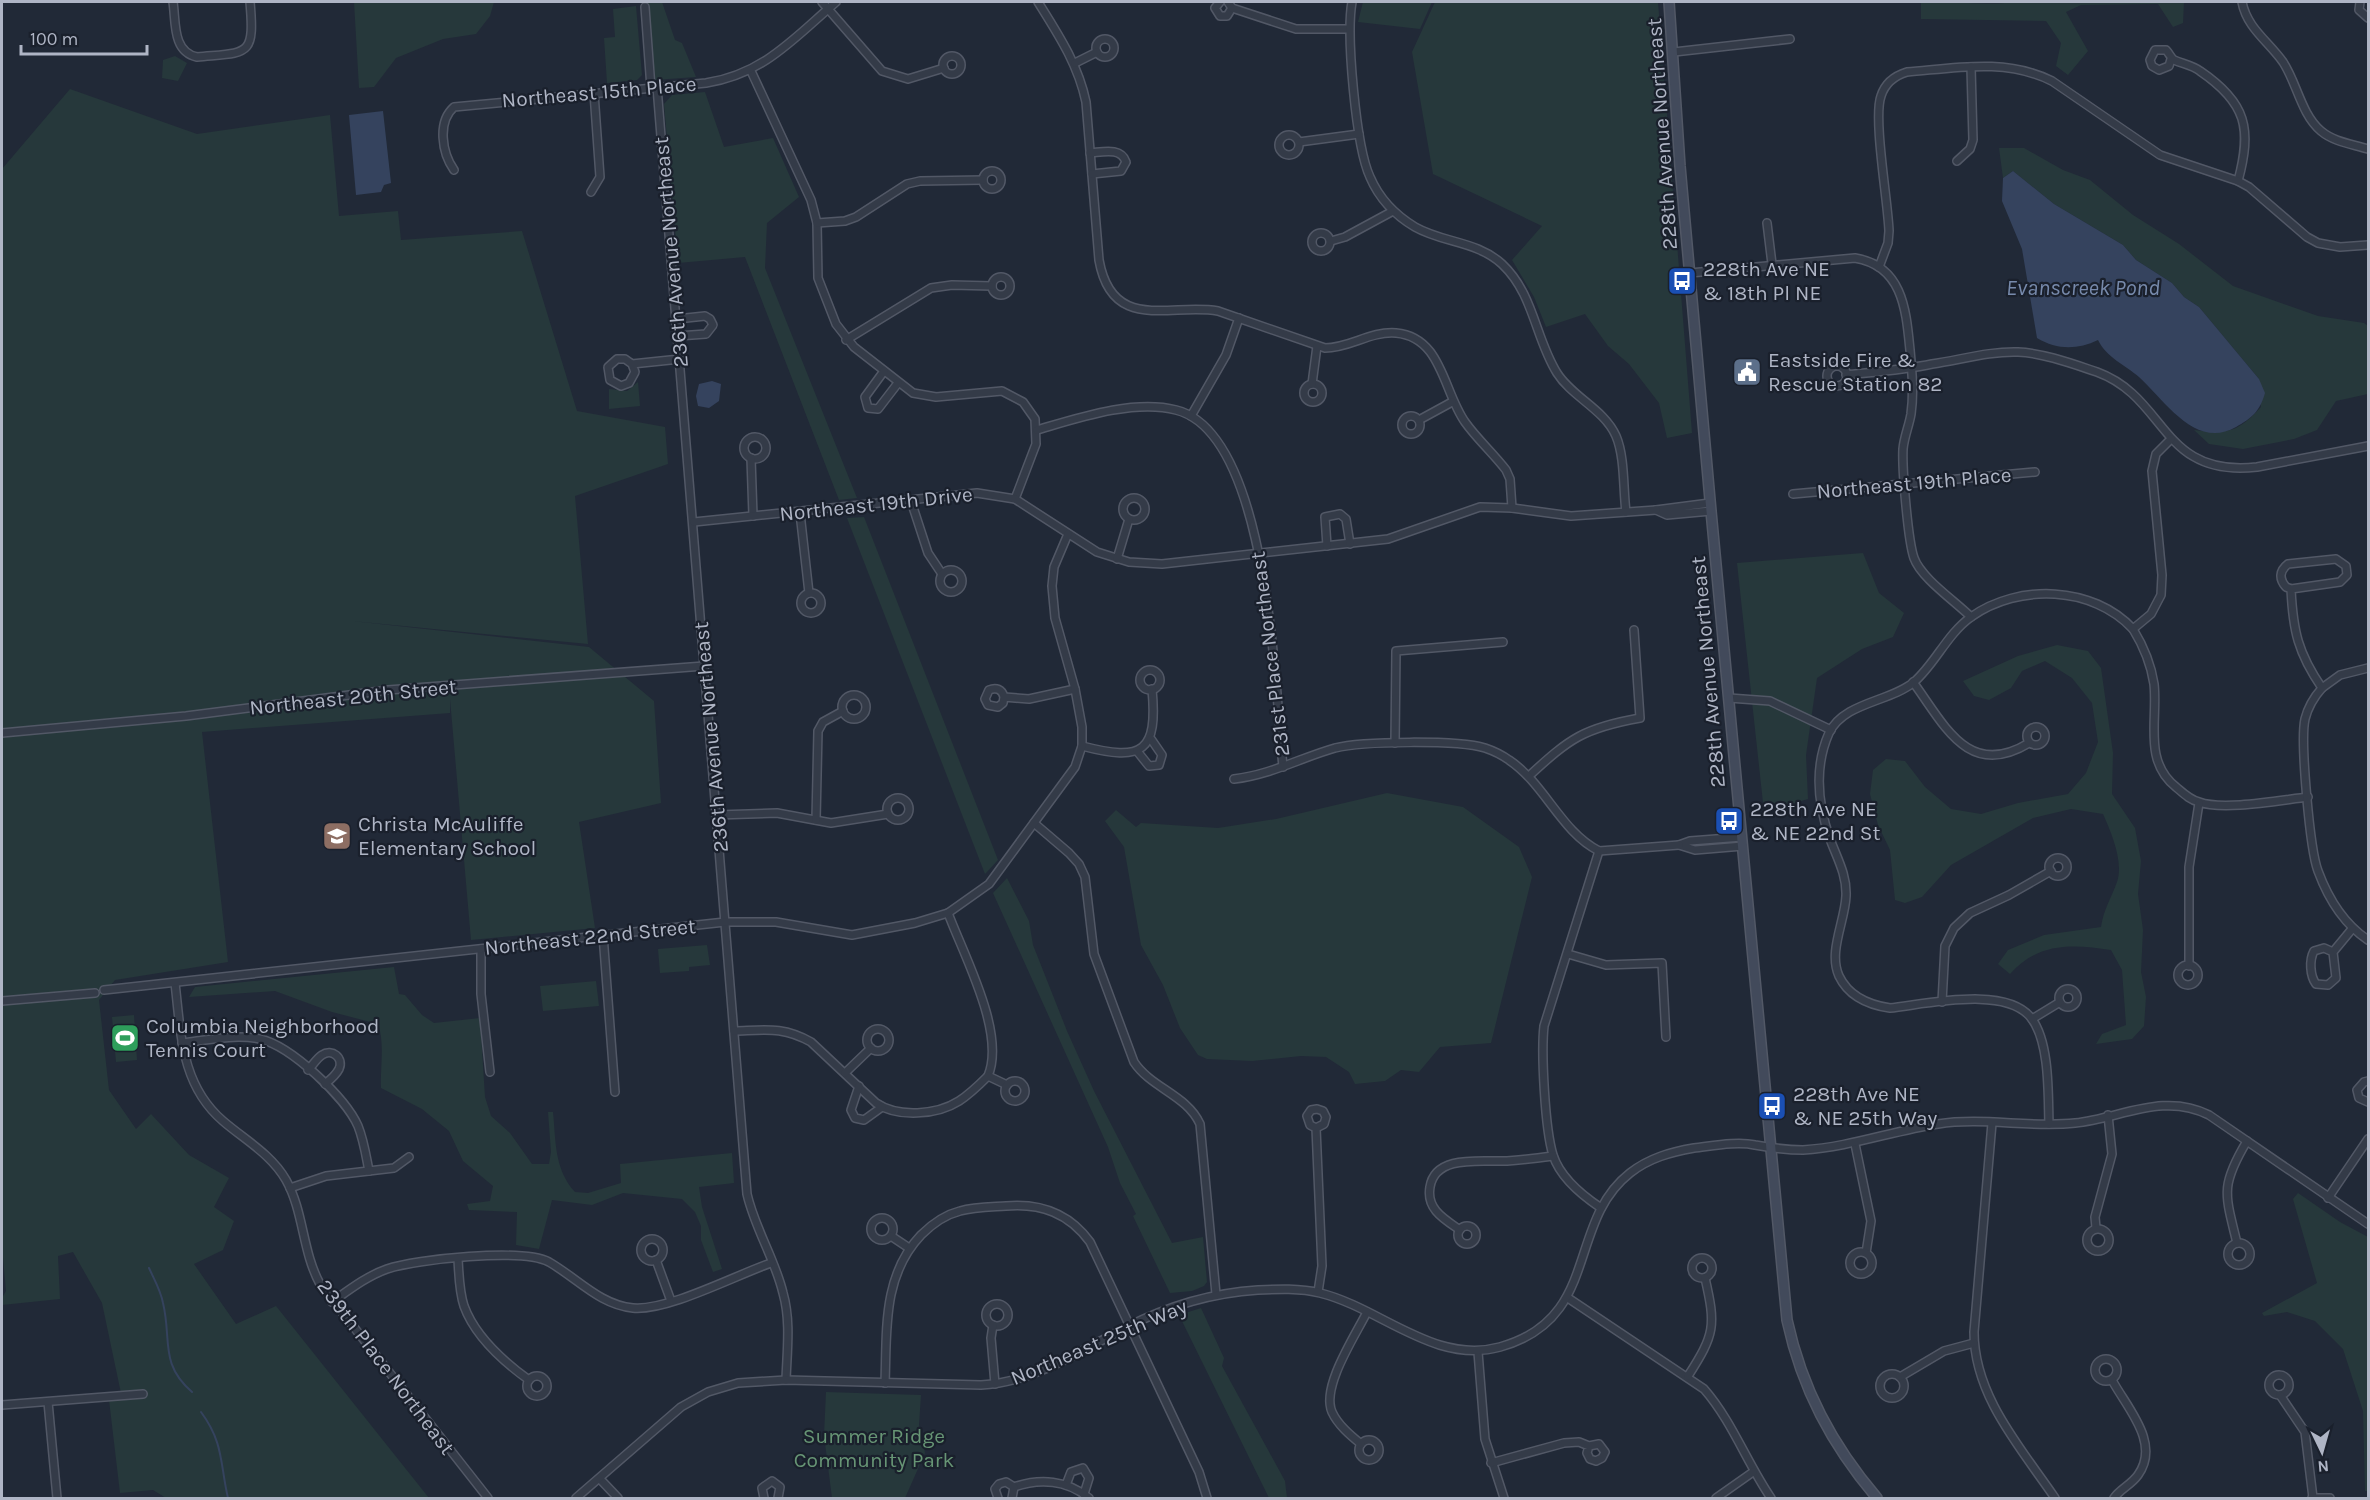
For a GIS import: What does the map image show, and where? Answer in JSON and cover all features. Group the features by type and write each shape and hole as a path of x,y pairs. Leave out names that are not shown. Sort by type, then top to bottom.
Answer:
{"main road":[{"name":"228th Avenue Northeast","path":"1670,2 1680,166 1710,507 1787,1320 1803,1377 1831,1438 1877,1498"}],"street":[{"path":"173,2 179,45 190,55 196,57 240,52 246,48 252,35 250,2"},
{"path":"822,2 882,72 908,79 944,68"},
{"path":"836,2 752,71 811,200 818,223 818,278 836,324 846,339 913,393 927,397 1002,391 1018,399 1031,411 1037,430 1033,456 1015,499"},
{"path":"1038,2 1075,63 1086,102 1101,270 1109,288 1131,307 1152,312 1204,309 1239,318 1317,346 1342,346 1384,333 1412,338 1424,345 1438,361 1452,402 1465,423 1506,470 1510,478 1512,508"},
{"path":"1220,2 1215,8 1220,16 1227,16 1230,5 1296,29 1348,29"},
{"path":"1352,2 1348,29 1359,134 1368,174 1393,211 1428,234 1490,254 1516,280 1524,294 1548,359 1558,375 1608,423 1617,438 1626,512"},
{"path":"2242,2 2248,21 2283,62 2315,126 2332,138 2368,149"},
{"path":"2360,2 2359,10 2368,18"},
{"name":"236th Avenue Northeast","path":"645,7 680,359 747,1194 755,1225 787,1309 786,1380"},
{"path":"1674,52 1790,39"},
{"path":"1075,63 1097,52"},
{"path":"2171,59 2184,62 2206,76 2233,101 2244,128 2246,150 2238,181"},
{"path":"1880,267 1888,243 1889,231 1879,109 1885,88 1898,75 1907,72 1971,67 2001,66 2036,73 2160,155 2238,181 2267,201 2307,237 2318,243 2340,247 2368,245"},
{"path":"1957,161 1970,149 1973,140 1971,67"},
{"name":"Northeast 15th Place","path":"454,170 446,155 443,129 448,113 462,105 725,80 752,71"},
{"path":"591,192 600,177 594,93"},
{"path":"1299,142 1359,134"},
{"path":"1090,153 1118,152 1123,155 1126,162 1121,171 1092,174"},
{"path":"818,223 846,221 856,217 907,184 920,181 983,180"},
{"path":"1331,241 1345,237 1393,211"},
{"path":"1767,223 1772,264"},
{"path":"1690,273 1855,258 1880,267 1890,276 1902,296 1912,368 1911,414 1903,448 1912,547 1918,567 1971,617"},
{"path":"846,339 931,288 952,285 992,286"},
{"path":"676,319 705,316 713,325 706,334 678,336"},
{"path":"1037,430 1096,412 1162,408 1191,416 1226,355 1239,318"},
{"path":"1312,384 1317,346"},
{"path":"1846,375 1912,368 2000,352 2026,353 2095,371 2120,384 2171,439 2197,460 2218,467 2241,469 2368,446"},
{"path":"632,364 635,372 629,383 621,386 610,380 607,372 613,361 621,358 632,364 680,359"},
{"path":"884,371 865,397 868,408 878,409 898,382"},
{"path":"1419,420 1452,402"},
{"name":"231st Place Northeast","path":"1191,416 1229,459 1237,476 1260,552 1283,767"},
{"path":"2133,629 2151,614 2161,595 2162,575 2151,471 2156,454 2171,439"},
{"path":"751,458 753,516"},
{"name":"Northeast 19th Place","path":"1792,494 2035,472"},
{"name":"Northeast 19th Drive","path":"694,522 800,513 977,493 1015,499 1097,552 1117,559 1162,564 1388,539 1471,508 1491,506 1571,516 1656,510 1667,515 1710,507"},
{"path":"911,501 928,553 942,574"},
{"path":"800,513 809,593"},
{"path":"1327,546 1326,518 1340,514 1346,519 1350,544"},
{"path":"1117,559 1129,519"},
{"path":"1068,534 1054,567 1052,586 1055,618 1075,689 1082,746 1102,751 1137,751 1145,747 1151,739 1155,716 1152,690"},
{"path":"2336,559 2346,566 2347,575 2340,582 2291,589 2284,585 2280,577 2288,564 2336,559"},
{"path":"2291,589 2293,621 2301,652 2322,688"},
{"path":"2049,1124 2044,1056 2032,1019 2014,1005 1994,999 1890,1008 1865,1002 1846,987 1836,967 1836,953 1845,903 1845,879 1826,825 1819,784 1822,754 1831,730 1844,718 1874,700 1913,682 1971,617 2017,598 2055,594 2076,597 2105,606 2122,617 2133,629 2143,646 2152,675 2157,762 2169,782 2199,803 2246,804 2308,797"},
{"path":"1529,776 1557,750 1584,732 1600,725 1640,718 1634,630"},
{"path":"1395,743 1396,651 1503,642"},
{"name":"Northeast 20th Street","path":"2,733 186,716 388,690 704,666"},
{"path":"2368,668 2340,675 2322,688 2307,710 2304,722 2308,797 2317,869 2330,898 2352,929 2368,940"},
{"path":"1913,682 1955,740 1968,750 2000,753 2029,743"},
{"path":"1004,697 1029,699 1075,689"},
{"path":"1729,698 1770,701 1831,730"},
{"path":"816,820 818,730 824,722 843,711"},
{"path":"1137,751 1149,766 1159,765 1162,755 1151,739"},
{"path":"1234,779 1256,776 1337,748 1395,743 1473,745 1486,748 1506,758 1529,776 1582,839 1599,851 1742,841"},
{"name":"Northeast 22nd Street","path":"104,990 725,922 760,921 852,934 948,913 989,884 1075,767 1082,746"},
{"path":"2189,966 2189,867 2199,803"},
{"path":"717,815 777,813 843,823 888,814"},
{"path":"1034,824 1069,853 1079,864 1085,877 1094,954 1134,1062 1139,1070 1185,1103 1200,1124 1216,1294"},
{"path":"1599,851 1543,1038 1553,1156 1577,1191 1601,1208"},
{"path":"1942,1002 1946,946 1954,928 1970,913 2051,872"},
{"path":"734,1031 788,1030 811,1042 884,1108 907,1112 949,1106 971,1093 988,1076 994,1048 991,1025 948,913"},
{"path":"2333,952 2319,949 2310,957 2313,980 2316,984 2328,985 2336,978 2333,952 2352,929"},
{"path":"603,935 615,1092"},
{"path":"481,949 481,994 490,1072"},
{"path":"1568,954 1606,965 1662,963 1666,1037"},
{"name":"239th Place Northeast","path":"175,983 188,1072 201,1097 222,1120 270,1159 290,1188 307,1256 332,1302 488,1498"},
{"path":"2,1001 95,993"},
{"path":"2032,1019 2060,1002"},
{"path":"182,1043 234,1037 262,1039 272,1043 326,1084 348,1109 357,1125 369,1171"},
{"path":"845,1073 871,1048"},
{"path":"308,1070 324,1053 337,1056 340,1062 339,1069 326,1084"},
{"path":"988,1076 1007,1085"},
{"path":"2368,1081 2357,1090 2360,1098 2368,1102"},
{"path":"859,1086 851,1110 855,1118 864,1120 884,1108"},
{"name":"Northeast 25th Way","path":"576,1498 681,1407 708,1392 738,1383 786,1380 995,1384 1025,1379 1130,1326 1180,1304 1216,1294 1296,1289 1318,1292 1367,1312 1428,1342 1458,1350 1478,1352 1515,1342 1530,1335 1556,1313 1568,1298 1601,1208 1619,1183 1658,1157 1696,1148 1755,1144 1770,1149 1799,1150 1856,1144 1938,1124 2076,1123 2156,1106 2184,1106 2209,1116 2368,1224"},
{"path":"2096,1228 2095,1217 2112,1154 2108,1115"},
{"path":"1992,1123 1974,1343 1977,1362 1990,1401 2055,1498"},
{"path":"1316,1128 1322,1266 1318,1292"},
{"path":"2328,1198 2368,1139"},
{"path":"2237,1243 2226,1186 2231,1168 2247,1141"},
{"path":"1856,1144 1870,1214 1870,1235 1866,1253"},
{"path":"1460,1230 1441,1216 1430,1201 1431,1182 1442,1168 1466,1161 1553,1156"},
{"path":"290,1188 314,1178 394,1168 409,1157"},
{"path":"885,1383 889,1298 898,1268 909,1248 943,1217 960,1211 1023,1204 1041,1207 1059,1214 1082,1231 1090,1242 1199,1472 1207,1498"},
{"path":"891,1236 909,1248"},
{"path":"332,1302 376,1273 388,1268 508,1255 537,1257 549,1262 613,1304 644,1308 671,1301 771,1263"},
{"path":"458,1259 462,1296 471,1318 500,1356 529,1380"},
{"path":"656,1260 671,1301"},
{"path":"1688,1376 1704,1350 1713,1324 1705,1278"},
{"path":"1568,1298 1688,1376 1704,1389 1719,1407 1753,1472 1771,1498"},
{"path":"1361,1444 1338,1421 1330,1406 1330,1397 1332,1383 1367,1312"},
{"path":"993,1325 991,1338 995,1384"},
{"path":"1900,1377 1944,1352 1974,1343"},
{"path":"1478,1352 1482,1418 1491,1463 1504,1498"},
{"path":"2112,1380 2141,1431 2146,1452 2138,1475 2114,1498"},
{"path":"2,1405 143,1394"},
{"path":"2280,1395 2305,1432 2312,1498 2330,1498"},
{"path":"48,1402 57,1498"},
{"path":"1491,1463 1564,1443 1579,1442 1589,1446"},
{"path":"1014,1488 1033,1482 1066,1485 1086,1496 1089,1478 1085,1470 1073,1470 1066,1485"},
{"path":"1716,1498 1753,1472"},
{"path":"600,1479 618,1498"},
{"path":"764,1498 762,1488 772,1481 780,1487 781,1493 778,1498"},
{"path":"998,1498 995,1489 999,1484 1006,1482 1014,1488"},
{"path":"1012,1498 1014,1488"}],"green space":[{"path":"354,2 494,2 490,16 476,34 443,39 396,58 374,87 359,88"},
{"path":"643,2 662,2 675,40 682,43 696,77 655,80 649,6"},
{"path":"1363,2 1432,2 1420,29 1358,22"},
{"path":"1435,2 1658,2 1692,433 1667,438 1659,403 1629,364 1608,346 1585,314 1546,327 1534,297 1512,260 1542,226 1433,174 1412,52"},
{"path":"1921,2 1992,4 2184,2 2183,23 2173,27 2158,4 2081,5 2066,12 2088,51 2068,75 2056,66 2061,43 2046,21 1921,19"},
{"path":"636,6 642,75 637,80 607,83 604,38 615,37 613,9"},
{"path":"175,56 187,63 178,81 162,78 163,60"},
{"path":"70,89 197,134 330,115 339,216 398,211 401,240 522,231 577,411 665,427 668,464 575,496 588,644 352,621 589,647 654,701 661,803 579,822 595,928 471,940 450,699 450,713 202,732 228,962 115,980 99,1000 109,1090 136,1129 151,1114 189,1155 229,1178 214,1207 234,1221 223,1250 194,1264 236,1324 276,1306 429,1498 166,1498 153,1490 120,1493 109,1400 122,1398 102,1303 73,1252 58,1256 60,1299 2,1305 2,1298 6,1291 2,1247 2,169"},
{"path":"705,92 724,147 773,138 799,197 767,223 765,268 857,498 839,500 745,257 678,263 664,104 672,95"},
{"path":"1999,148 2024,148 2063,170 2090,180 2133,215 2179,244 2233,286 2318,316 2364,323 2368,326 2368,394 2336,401 2317,430 2294,439 2243,449 2209,444 2194,430 2215,432 2231,430 2245,422 2261,407 2259,379 2199,307 2184,297 2172,283 2136,260 2123,245 2054,204 2013,171 2003,178"},
{"path":"638,382 640,406 609,409 609,389 627,391"},
{"path":"864,517 998,860 985,874 847,518"},
{"path":"1863,553 1879,593 1904,613 1893,637 1862,649 1817,678 1806,755 1808,799 1764,812 1737,563"},
{"path":"2057,645 2088,651 2101,668 2113,753 2112,794 2135,828 2141,861 2138,894 2143,930 2141,972 2146,997 2144,1026 2132,1039 2096,1044 2102,1034 2126,1025 2122,970 2111,950 2070,947 2044,951 2032,956 2010,974 1998,964 2008,950 2044,935 2101,927 2119,874 2116,847 2103,814 2071,809 2033,818 1951,865 1922,897 1905,903 1895,900 1890,850 1878,825 1870,794 1873,770 1886,759 1905,761 1925,787 1951,809 1981,814 2018,803 2068,794 2086,773 2098,742 2092,703 2072,678 2045,661 2022,671 2011,688 1989,700 1974,696 1963,681 2018,656"},
{"path":"1387,793 1463,807 1519,847 1532,877 1491,1043 1440,1047 1419,1072 1401,1070 1385,1081 1355,1084 1349,1072 1326,1057 1301,1056 1252,1061 1207,1059 1198,1055 1180,1028 1163,985 1141,945 1124,847 1105,821 1116,810 1136,827 1141,823 1218,828 1276,819"},
{"path":"1007,878 1029,921 1033,945 1094,1091 1172,1243 1203,1237 1207,1282 1204,1286 1192,1291 1170,1293 1133,1216 1136,1214 1120,1183 1108,1147 993,893"},
{"path":"707,945 710,965 689,967 689,971 660,973 658,949"},
{"path":"394,967 399,994 405,995 422,1015 434,1023 480,1018 485,1097 491,1116 510,1133 532,1164 549,1164 551,1152 548,1112 553,1112 560,1164 563,1174 575,1192 588,1193 621,1183 620,1164 732,1153 734,1183 699,1187 702,1207 722,1269 713,1272 701,1240 701,1226 695,1212 682,1199 623,1193 592,1205 552,1200 539,1249 516,1245 517,1212 469,1210 467,1204 490,1201 493,1186 463,1161 449,1131 422,1109 381,1088 382,1048 378,1024 332,1012 275,991 189,997 195,987"},
{"path":"596,981 599,1006 543,1011 540,986"},
{"name":"Columbia Neighborhood Tennis Court","path":"134,1015 137,1060 116,1062 112,1017"},
{"path":"2298,1193 2340,1222 2368,1237 2368,1491 2365,1491 2363,1411 2343,1349 2315,1321 2287,1312 2264,1316 2262,1313 2317,1283 2293,1199"},
{"path":"1201,1308 1224,1358 1222,1366 1285,1481 1287,1498 1269,1498 1179,1315"},
{"name":"Summer Ridge Community Park","path":"826,1392 921,1395 919,1425 925,1453 905,1498 832,1498 824,1435"}],"water":[{"path":"383,111 391,183 384,185 381,192 356,195 349,115"},
{"name":"Evanscreek Pond","path":"2013,171 2054,204 2123,245 2136,260 2172,283 2184,297 2199,307 2259,379 2265,393 2255,413 2236,427 2221,432 2208,432 2195,428 2171,410 2139,377 2111,356 2098,340 2082,346 2060,347 2037,338 2022,249 2002,201 2003,178"},
{"path":"712,381 721,384 719,401 709,408 698,406 696,396 699,384"}],"waterway":[{"path":"149,1268 162,1299 171,1361 175,1371 192,1392"},
{"path":"201,1412 218,1444 228,1498"}],"place":[{"name":"228th Ave NE & 18th Pl NE","path":"1682,281"},
{"name":"Eastside Fire & Rescue Station 82","path":"1747,372"},
{"name":"228th Ave NE & NE 22nd St","path":"1729,821"},
{"name":"Christa McAuliffe Elementary School","path":"337,836"},
{"name":"Columbia Neighborhood Tennis Court","path":"125,1038"},
{"name":"228th Ave NE & NE 25th Way","path":"1772,1106"}]}
